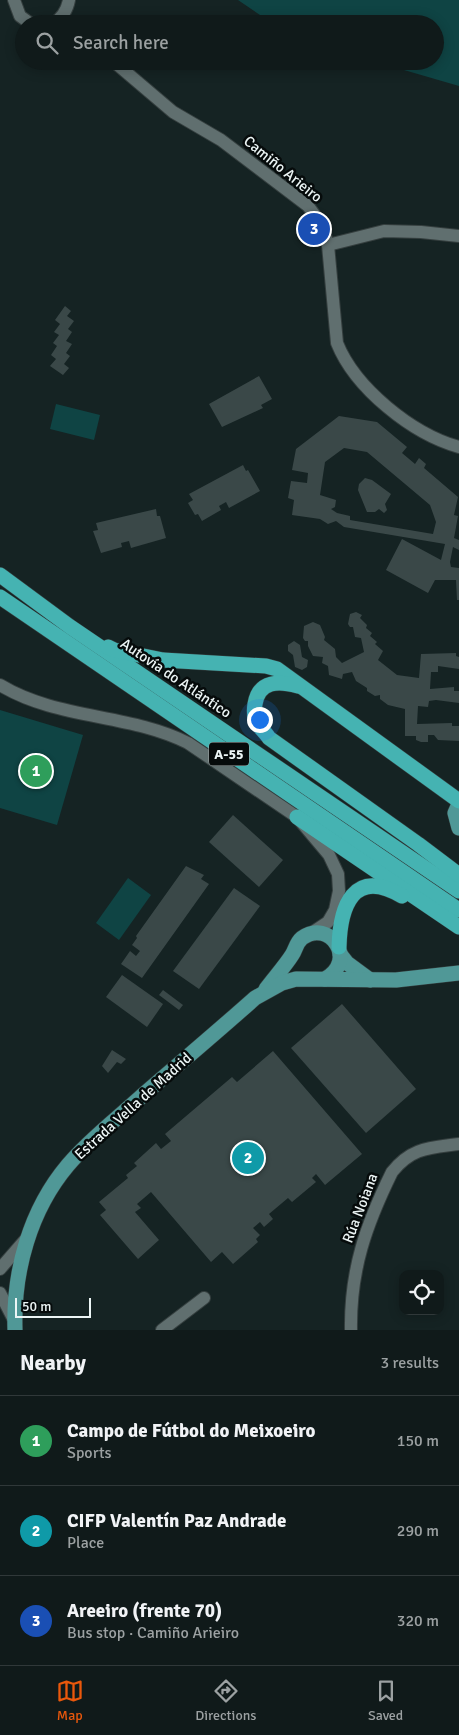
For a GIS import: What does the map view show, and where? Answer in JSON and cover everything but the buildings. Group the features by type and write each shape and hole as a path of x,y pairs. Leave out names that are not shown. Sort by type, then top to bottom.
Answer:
{"highway":[{"name":"Autovía do Atlántico","path":"0,575 69,626 459,891"},
{"name":"A-55","path":"0,597 459,910"},
{"path":"69,626 114,650 163,660 266,666 283,673 459,802"},
{"path":"302,687 283,682 268,684 260,690 254,710 257,722 269,738 411,838 459,876"},
{"path":"297,817 459,927"},
{"path":"339,951 340,917 350,898 361,890 377,888 392,890 416,905 436,912"}],"main road":[{"path":"459,802 455,813 459,828"},
{"path":"310,934 324,934 330,937 346,964 370,980"},
{"name":"Estrada Vella de Madrid","path":"15,1326 17,1289 26,1239 49,1192 68,1165 84,1148 264,992 294,953 299,941 310,934"},
{"path":"325,979 337,969 339,951"},
{"path":"294,953 295,966 298,972 309,979"},
{"name":"Estrada Vella de Madrid","path":"264,992 289,981 309,979 396,980 459,973"}],"street":[{"path":"14,0 20,15"},
{"path":"64,15 69,0"},
{"name":"Camiño Arieiro","path":"124,70 173,112 221,140 308,206 322,225 328,245 337,343 342,357 369,390 386,406 434,437 459,447"},
{"path":"328,245 384,232 421,232 459,236"},
{"path":"0,685 34,702 63,710 146,726 169,733 188,743 297,817 329,855 338,874 339,891 335,910 328,922 310,934"},
{"name":"Rúa Noiana","path":"351,1330 350,1298 355,1268 392,1172 403,1158 418,1150 459,1144"},
{"name":"Estrada Vella de Madrid","path":"17,1289 0,1270 26,1239"},
{"path":"0,1288 17,1289"},
{"path":"0,1294 15,1326"},
{"path":"162,1330 204,1298"}],"shaded area":[{"path":"238,0 459,0 459,86 404,70 444,70 444,15 260,15"},
{"path":"56,404 100,415 94,440 50,429"},
{"path":"0,710 83,735 57,825 0,808"},
{"path":"128,878 151,895 119,940 96,923"}],"place":[{"name":"Areeiro (frente 70)","path":"314,229"},
{"name":"Campo de Fútbol do Meixoeiro","path":"36,771"},
{"name":"CIFP Valentín Paz Andrade","path":"248,1158"}]}
